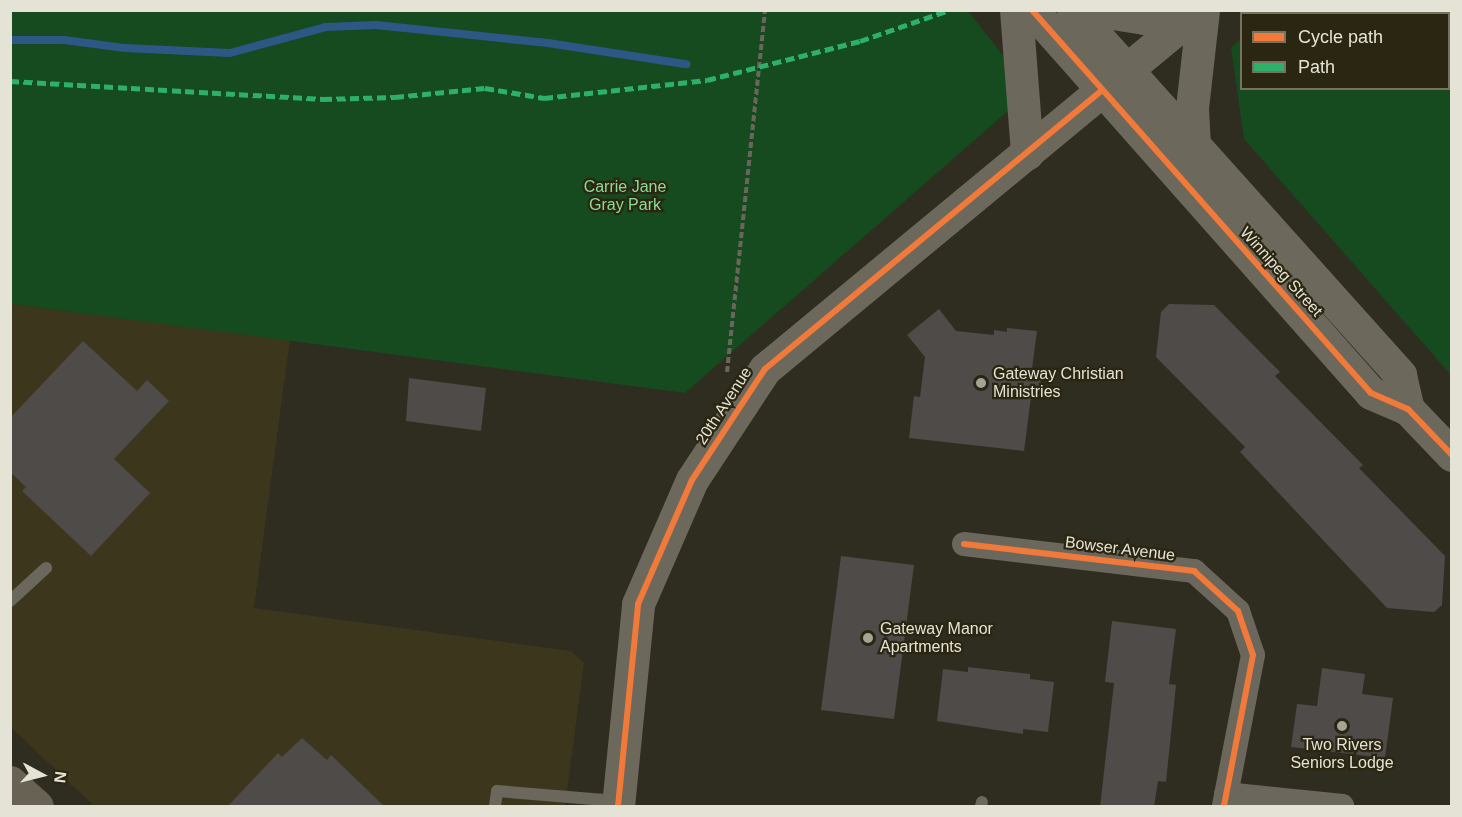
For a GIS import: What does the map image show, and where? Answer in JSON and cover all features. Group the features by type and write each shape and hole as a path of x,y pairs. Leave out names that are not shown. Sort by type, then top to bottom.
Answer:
{"highway":[{"path":"10,782 37,807"}],"street":[{"path":"1016,10 1027,153"},
{"name":"Winnipeg Street","path":"1032,10 1101,91 1371,393 1408,409 1452,455"},
{"name":"Winnipeg Street","path":"1073,10 1400,375 1408,409"},
{"path":"1093,10 1144,18 1184,10"},
{"path":"1194,146 1192,108 1201,10"},
{"name":"20th Avenue","path":"618,804 638,604 692,480 765,369 1201,10"},
{"name":"Bowser Avenue","path":"964,544 1194,571 1238,611 1253,655 1225,800"},
{"path":"1225,800 1342,807"}],"lane":[{"path":"10,601 46,568"},
{"path":"495,807 497,791 618,804"}],"path":[{"path":"727,378 765,10"}],"shaded area":[{"path":"10,304 290,339 254,608 571,651 584,663 565,806 94,806 11,727"}],"green space":[{"path":"1277,10 1451,11 1451,375 1244,139 1231,47 1240,40 1240,90 1450,90 1450,12 1274,12"},
{"name":"Carrie Jane Gray Park","path":"11,11 968,11 1031,91 685,393 11,304"}],"building":[{"path":"1169,304 1214,305 1280,372 1275,376 1363,465 1359,468 1445,556 1442,605 1434,612 1387,608 1240,452 1245,447 1156,357 1161,312"},
{"name":"Gateway Christian Ministries","path":"939,309 956,331 994,335 994,330 1007,332 1007,328 1037,331 1032,369 1042,370 1039,398 1031,397 1024,451 909,438 914,396 920,397 925,357 907,335"},
{"path":"83,341 137,391 147,380 169,401 114,459 150,493 91,556 22,491 26,487 10,472 10,418"},
{"path":"409,378 486,388 481,431 406,421"},
{"name":"Gateway Manor Apartments","path":"841,556 914,565 894,719 821,710"},
{"path":"1112,621 1176,629 1169,684 1176,685 1166,782 1158,781 1154,807 1100,807 1114,683 1105,682"},
{"path":"968,667 1030,674 1030,679 1054,682 1048,732 1023,729 1023,734 937,721 943,669 968,672"},
{"name":"Two Rivers Seniors Lodge","path":"1322,668 1365,674 1362,694 1393,698 1385,758 1291,747 1297,704 1317,706"},
{"path":"302,738 327,760 331,755 385,807 227,807 278,753 282,757"}],"waterway":[{"path":"10,40 64,40 125,48 230,53 326,27 376,25 548,43 686,64"}],"marked path":[{"path":"10,81 323,99 395,97 485,88 544,98 707,80 860,41 949,10"}],"cycle path":[{"path":"1032,10 1371,393 1408,409 1452,455"},
{"path":"618,806 638,604 692,480 765,369 1101,91"},
{"path":"964,544 1194,571 1238,611 1253,655 1224,806"}],"place":[{"name":"Gateway Christian Ministries","path":"981,383"},
{"name":"Gateway Manor Apartments","path":"868,638"},
{"name":"Two Rivers Seniors Lodge","path":"1342,726"}]}
